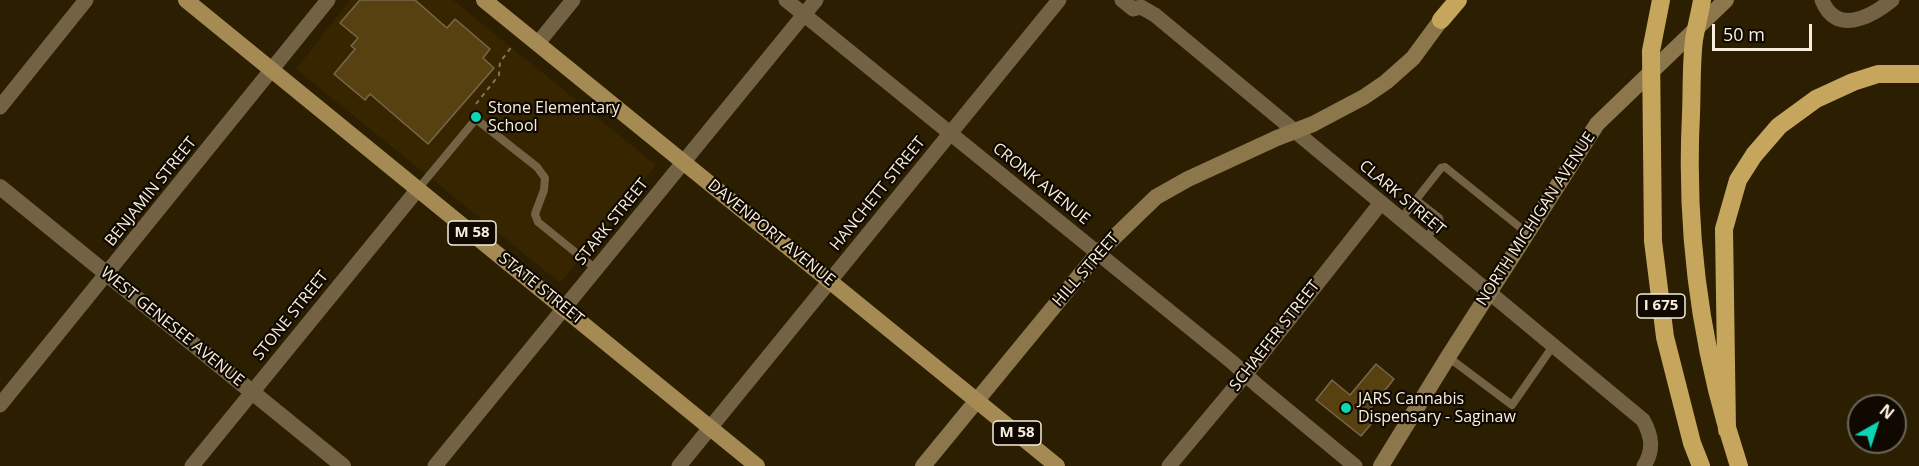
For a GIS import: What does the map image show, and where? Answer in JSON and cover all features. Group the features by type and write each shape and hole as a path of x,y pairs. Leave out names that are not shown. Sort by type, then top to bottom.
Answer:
{"highway":[{"path":"1441,20 1456,0"},
{"name":"I 675","path":"1662,0 1652,51 1653,241 1665,337 1692,443 1701,466"},
{"name":"I 675","path":"1702,0 1694,40 1689,144 1691,223 1701,315 1727,429 1739,466"},
{"path":"1727,429 1724,229 1738,180 1754,155 1779,126 1816,99 1852,82 1878,74 1919,74"}],"main road":[{"name":"STATE STREET","path":"186,0 757,466"},
{"name":"DAVENPORT AVENUE","path":"484,0 1057,466"},
{"name":"NORTH MICHIGAN AVENUE","path":"1381,466 1597,124 1726,0"},
{"path":"1295,131 1339,112 1386,82 1413,58 1441,20"},
{"name":"HILL STREET","path":"923,466 1098,253 1156,197 1188,178 1295,131"}],"street":[{"path":"0,107 86,0"},
{"name":"BENJAMIN STREET","path":"0,405 328,0"},
{"path":"538,43 573,0"},
{"name":"CRONK AVENUE","path":"786,0 1232,362 1355,466"},
{"name":"STARK STREET","path":"435,466 816,0"},
{"name":"HANCHETT STREET","path":"679,466 1059,0"},
{"name":"CLARK STREET","path":"1122,0 1133,9 1143,4 1380,204 1642,420 1651,436 1652,448 1644,466"},
{"path":"1822,0 1830,14 1843,21 1859,20 1881,9 1892,0"},
{"name":"WEST GENESEE AVENUE","path":"0,188 343,466"},
{"name":"STONE STREET","path":"192,466 418,189"},
{"name":"SCHAEFER STREET","path":"1169,466 1245,375 1380,204"}],"lane":[{"path":"418,189 477,119 537,167 545,178 544,190 535,214 538,222 596,269"},
{"path":"1400,220 1441,168 1445,167 1527,233"},
{"path":"1416,200 1439,218 1440,222 1424,240"},
{"path":"1448,357 1512,405 1553,346"}],"path":[{"path":"476,104 499,75 500,62 513,45"}],"shaded area":[{"name":"Stone Elementary School","path":"350,0 453,0 656,165 560,283 296,69"}],"building":[{"path":"360,0 415,0 447,28 455,19 490,49 483,58 494,68 428,144 370,94 365,100 334,74 355,49 351,46 358,38 340,23"},
{"name":"JARS Cannabis Dispensary - Saginaw","path":"1376,364 1394,379 1369,410 1377,417 1361,436 1316,400 1332,380 1350,395"}],"place":[{"name":"Stone Elementary School","path":"476,117"},
{"name":"JARS Cannabis Dispensary - Saginaw","path":"1346,408"}]}
